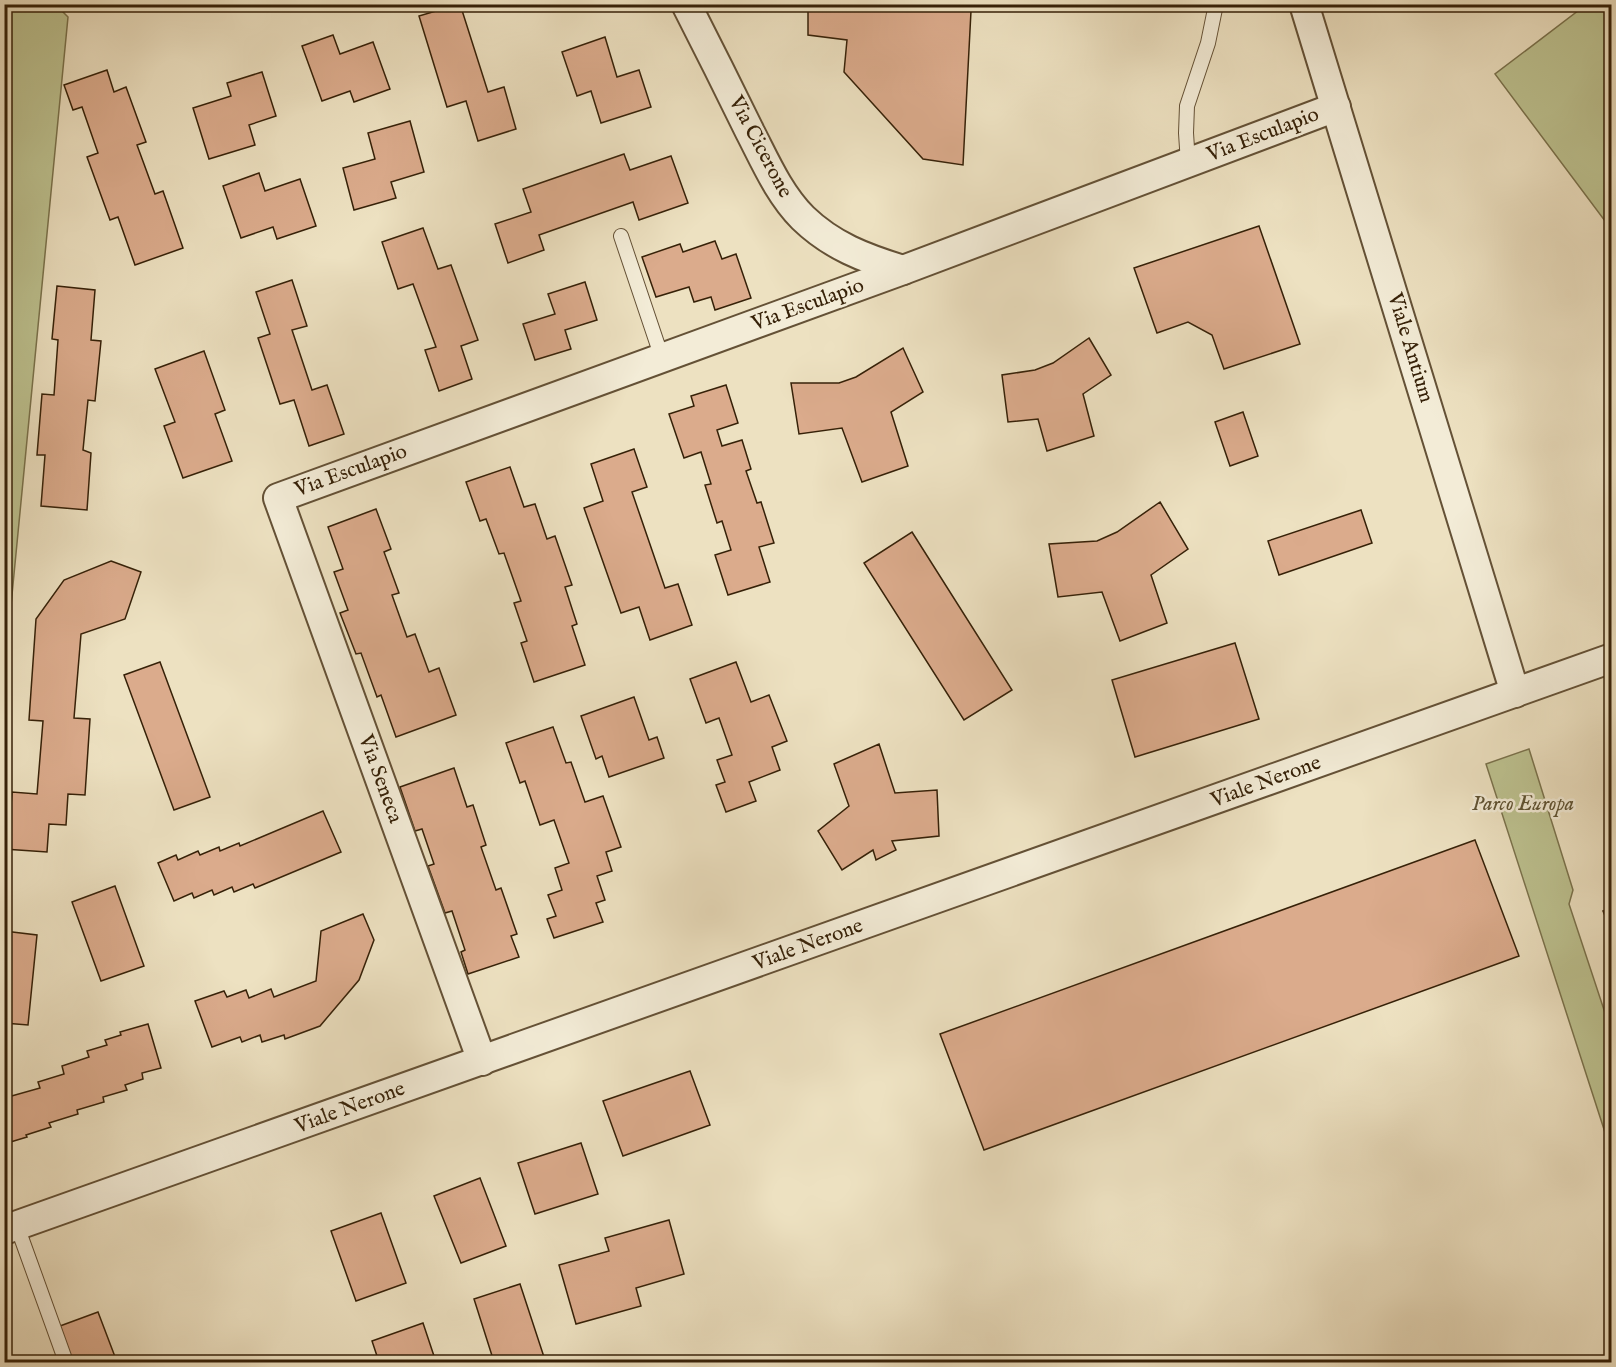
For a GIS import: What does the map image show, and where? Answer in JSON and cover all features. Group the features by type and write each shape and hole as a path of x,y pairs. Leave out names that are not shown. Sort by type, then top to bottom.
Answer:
{"street":[{"name":"Via Cicerone","path":"686,4 789,203 818,231 854,254 903,270"},
{"name":"Viale Antium","path":"1304,4 1515,693"},
{"name":"Via Esculapio","path":"278,498 903,270 1336,107"},
{"name":"Via Seneca","path":"278,498 482,1061"},
{"name":"Viale Nerone","path":"11,1228 1611,658"}],"lane":[{"path":"1188,163 1187,105 1209,43 1216,4"},
{"path":"621,236 662,358"},
{"path":"11,1228 66,1362"}],"green space":[{"path":"5,4 70,5 60,9 68,17 5,667"},
{"path":"1587,4 1611,5 1611,229 1495,74"},
{"name":"Parco Europa","path":"1529,749 1573,890 1569,904 1611,1031 1611,1151 1486,764"}],"building":[{"path":"434,4 460,4 488,92 504,87 516,129 478,141 466,101 447,107 419,16 436,11"},
{"path":"808,4 977,4 971,11 963,165 923,159 844,72 847,40 808,35"},
{"path":"333,35 340,54 373,42 390,89 354,102 350,91 322,101 302,46"},
{"path":"605,37 617,77 639,70 651,107 601,123 591,91 577,96 562,52"},
{"path":"107,70 114,92 126,87 146,142 137,145 155,194 163,191 183,248 135,265 118,217 110,220 87,157 98,153 82,107 73,110 64,85"},
{"path":"262,72 276,116 249,125 255,145 209,159 193,108 231,96 227,83"},
{"path":"410,121 424,172 391,182 396,198 354,210 343,168 375,159 368,133"},
{"path":"624,154 630,170 671,156 688,203 639,220 633,202 539,235 544,250 508,263 495,224 531,212 523,189"},
{"path":"259,173 265,191 300,179 316,226 277,239 273,227 241,238 223,186"},
{"path":"1259,226 1300,344 1224,369 1212,335 1188,322 1157,333 1134,268"},
{"path":"423,228 438,269 451,265 478,340 461,346 472,379 439,391 425,350 436,347 413,284 398,289 382,242"},
{"path":"715,241 722,259 736,254 751,298 715,310 711,297 694,302 689,287 656,297 642,257 680,244 683,252"},
{"path":"292,280 307,326 292,330 312,390 327,385 344,434 309,446 294,400 280,404 258,338 270,334 256,292"},
{"path":"585,282 597,320 565,330 571,349 535,360 523,324 555,314 548,294"},
{"path":"57,286 95,290 91,340 101,341 95,401 88,400 83,450 91,453 87,510 41,506 45,455 37,455 42,394 54,395 58,340 52,339"},
{"path":"1089,338 1111,375 1083,394 1094,436 1047,451 1038,419 1008,422 1002,375 1035,370 1053,363"},
{"path":"903,348 923,392 891,412 908,466 862,482 842,428 799,434 791,383 839,383 856,377"},
{"path":"204,351 225,410 215,414 232,461 183,478 164,426 175,422 155,369"},
{"path":"726,385 738,423 717,430 722,446 742,440 751,469 746,471 757,503 761,502 774,543 759,547 770,582 728,595 715,555 731,550 722,521 717,523 705,485 711,484 701,452 684,458 669,414 694,406 691,396"},
{"path":"1243,412 1258,456 1230,466 1215,422"},
{"path":"634,449 647,487 632,492 665,588 678,584 692,625 650,640 639,607 621,613 584,508 603,501 591,464"},
{"path":"510,467 524,507 535,504 547,539 555,536 572,585 565,587 577,624 572,626 585,665 534,682 521,643 527,641 514,603 521,601 504,553 499,554 486,519 480,521 466,482"},
{"path":"1160,502 1188,549 1151,575 1167,623 1120,641 1102,592 1058,597 1049,544 1097,541 1117,532"},
{"path":"376,509 391,549 384,552 399,593 392,595 407,637 415,634 429,672 439,668 456,715 396,737 381,695 377,697 361,653 356,654 340,613 348,610 334,572 343,569 328,527"},
{"path":"1361,510 1372,543 1279,575 1268,541"},
{"path":"912,532 1012,690 964,720 864,563"},
{"path":"111,561 141,572 125,619 81,634 74,718 90,719 85,795 68,794 66,825 49,824 47,852 4,849 4,819 10,819 12,792 37,794 43,721 29,720 36,619 64,580"},
{"path":"1235,643 1259,719 1135,757 1112,680"},
{"path":"160,662 210,797 174,810 124,675"},
{"path":"736,662 751,702 769,695 787,741 772,747 780,770 749,782 756,801 726,812 716,785 725,782 717,760 732,755 719,718 706,723 690,679"},
{"path":"634,697 649,740 657,737 664,758 609,777 602,756 596,759 581,716"},
{"path":"553,727 566,763 571,762 585,802 603,796 621,847 606,852 612,871 597,876 605,900 596,903 603,922 554,938 547,919 556,916 548,895 562,890 555,868 569,863 554,820 540,825 525,781 520,783 506,743"},
{"path":"879,744 895,793 937,790 939,836 892,841 896,850 876,860 873,850 842,870 818,831 849,806 834,764"},
{"path":"454,768 467,807 473,805 486,845 481,847 496,890 501,888 517,934 511,936 519,957 468,974 461,952 465,950 452,911 445,913 428,866 434,864 422,829 415,831 400,787"},
{"path":"323,811 341,852 255,888 253,884 234,892 232,887 214,895 212,890 194,898 192,893 174,901 158,863 176,855 178,860 198,851 200,855 219,847 220,851 239,843 240,846"},
{"path":"1475,840 1519,956 984,1150 940,1034"},
{"path":"115,886 144,966 101,981 72,902"},
{"path":"1612,908 1612,933 1603,911"},
{"path":"363,914 374,940 359,980 320,1026 285,1039 284,1035 262,1042 260,1035 242,1042 240,1037 212,1047 195,1001 224,991 227,997 246,990 249,998 271,989 274,997 316,981 321,931"},
{"path":"4,931 37,935 28,1025 4,1023"},
{"path":"148,1024 161,1068 142,1073 143,1079 125,1085 127,1090 103,1097 104,1102 77,1110 78,1114 49,1123 51,1127 4,1144 4,1103 10,1101 8,1097 40,1088 38,1082 64,1074 62,1066 89,1057 87,1051 107,1045 105,1040 121,1035 120,1032"},
{"path":"690,1071 710,1125 623,1156 603,1101"},
{"path":"581,1143 598,1194 535,1214 518,1163"},
{"path":"480,1178 506,1246 461,1263 434,1196"},
{"path":"381,1213 406,1283 356,1301 331,1231"},
{"path":"669,1220 684,1274 636,1288 641,1306 576,1324 559,1265 609,1251 605,1238"},
{"path":"520,1284 544,1357 526,1362 494,1362 474,1299"},
{"path":"98,1312 117,1362 73,1362 60,1326"},
{"path":"423,1323 436,1362 379,1362 372,1341"},
{"path":"4,1346 10,1362 4,1362"}]}
